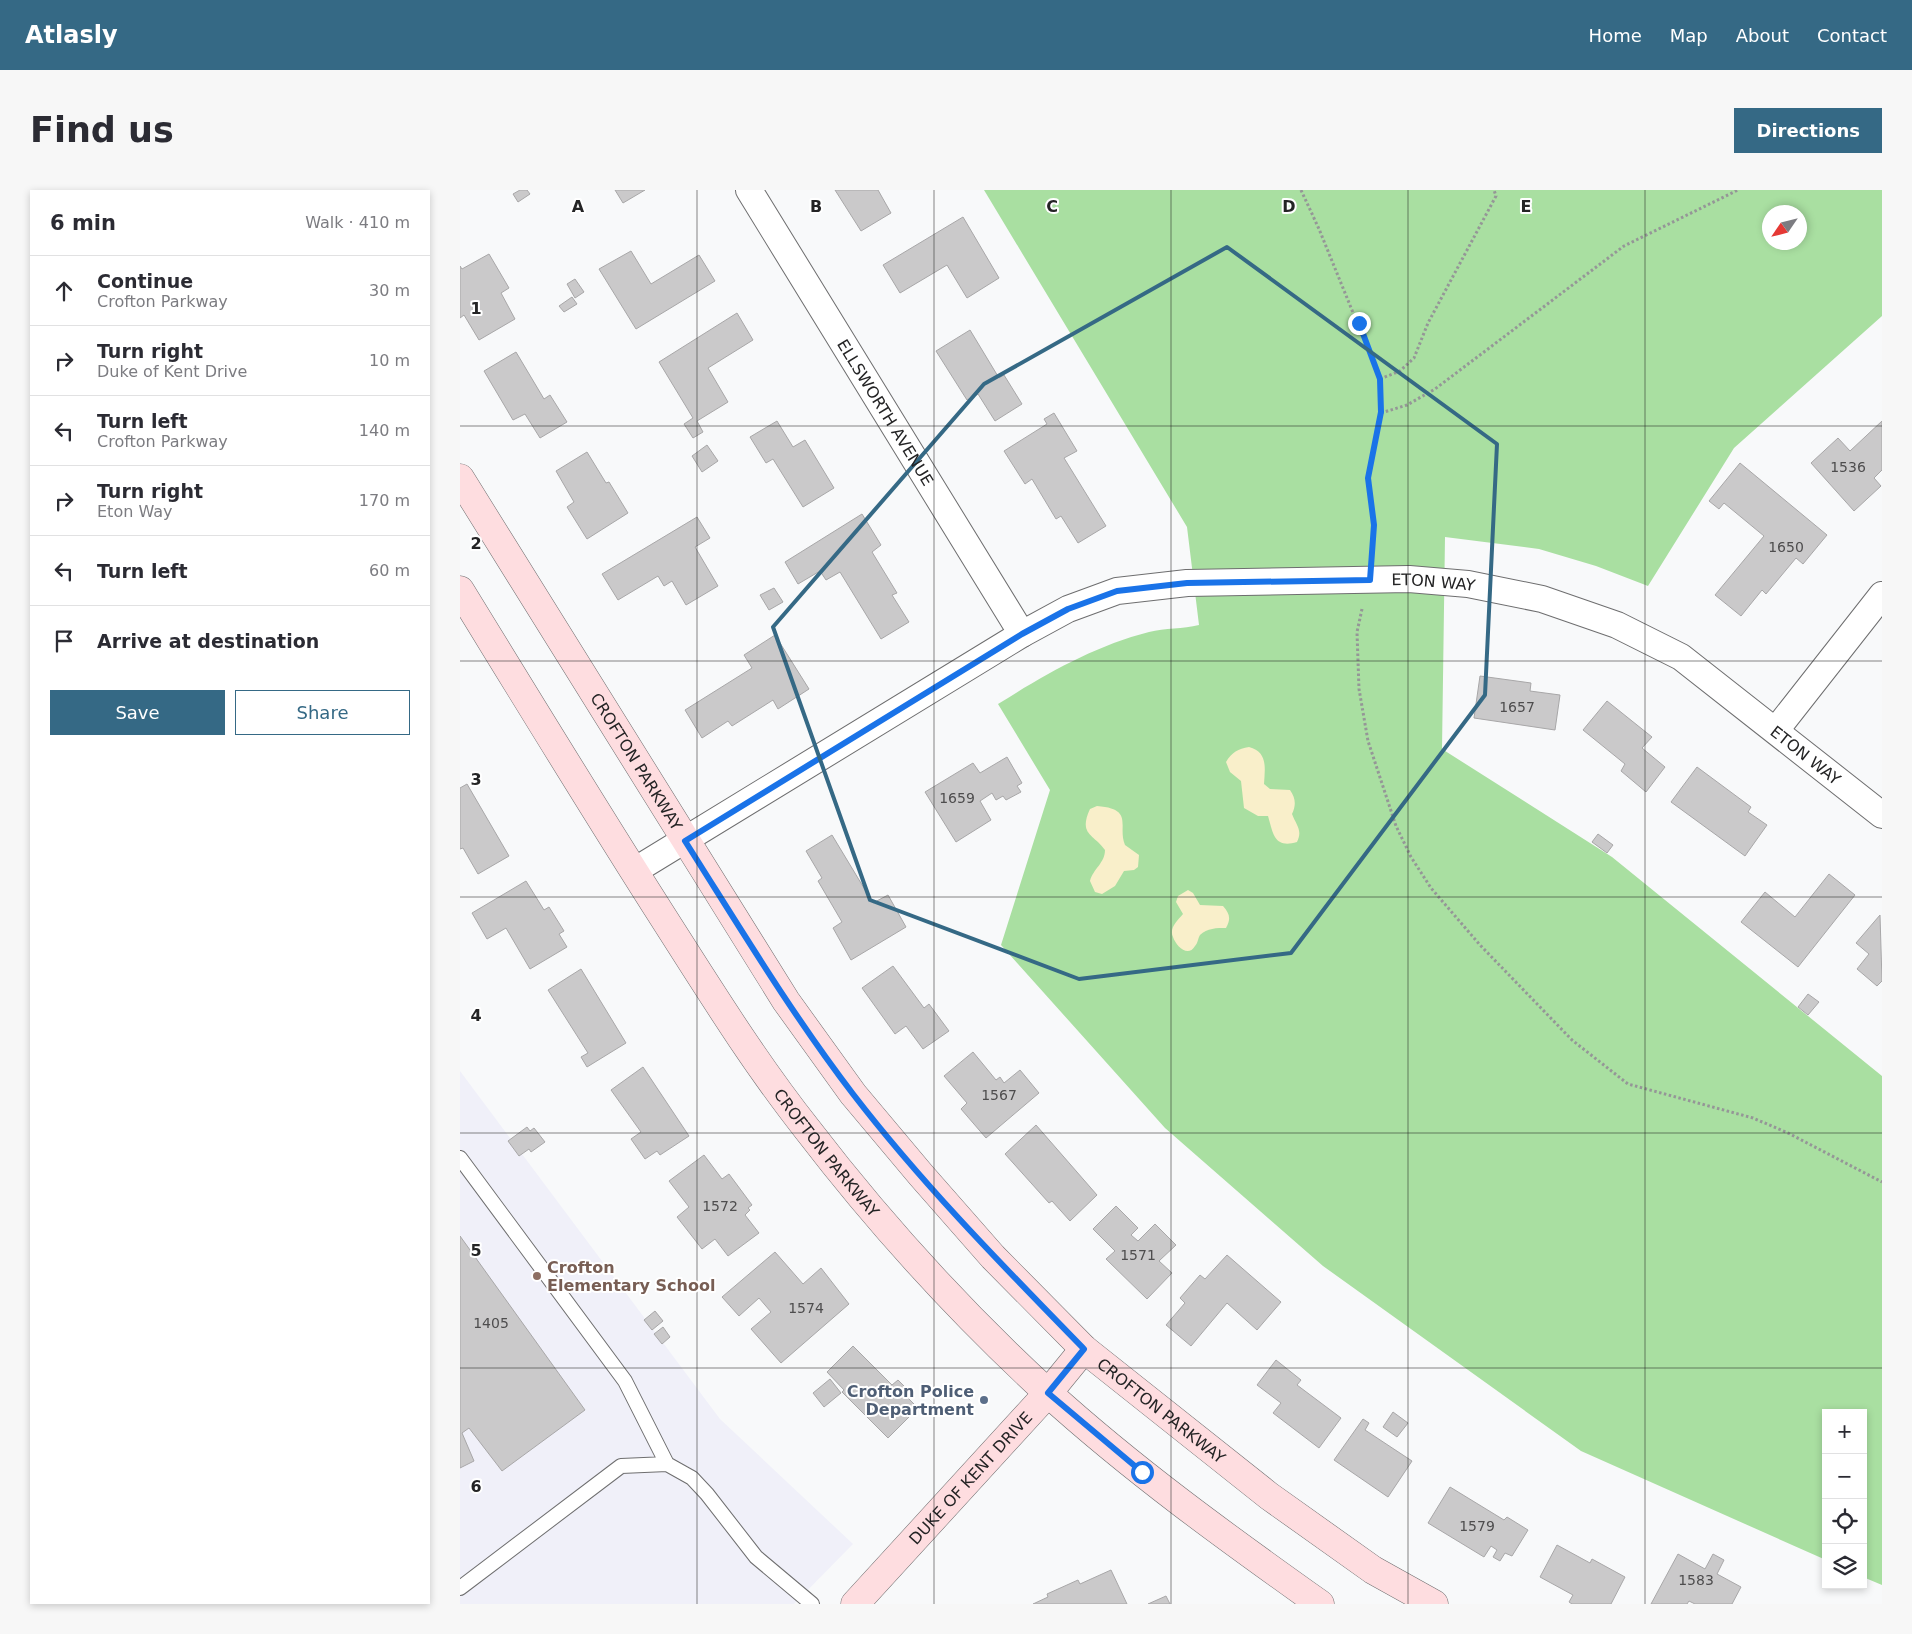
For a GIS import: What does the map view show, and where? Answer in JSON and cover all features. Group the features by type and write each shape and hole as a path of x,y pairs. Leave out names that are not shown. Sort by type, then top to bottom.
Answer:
{"street":[{"name":"ELLSWORTH AVENUE","path":"749,190 1022,634"},
{"name":"CROFTON PARKWAY","path":"460,478 786,1001 853,1094 994,1257 1084,1349 1269,1496 1373,1570 1434,1604"},
{"name":"ETON WAY","path":"634,871 1022,634 1068,609 1117,591 1187,583 1409,579 1468,584 1542,599 1617,625 1682,657 1882,815"},
{"name":"CROFTON PARKWAY","path":"460,590 737,1033 807,1130 877,1214 951,1297 1048,1393 1142,1472 1235,1543 1320,1604"},
{"path":"1776,730 1882,594"},
{"name":"DUKE OF KENT DRIVE","path":"855,1604 1048,1393 1084,1349"}],"lane":[{"path":"460,1158 625,1381 667,1464"},
{"path":"460,1588 621,1466 667,1464 692,1478 707,1494 756,1557 812,1604"}],"path":[{"path":"1301,190 1323,238 1380,379 1381,412 1368,478 1374,525 1370,580 1357,632 1359,689 1368,741 1396,826 1411,856 1431,888 1480,945 1572,1040 1628,1084 1753,1118 1788,1133 1882,1182"},
{"path":"1380,379 1400,371 1414,358 1428,324 1496,196 1494,190"},
{"path":"1381,412 1407,405 1435,389 1624,246 1738,190"}],"highlighted area":[{"path":"1227,247 1497,444 1485,695 1291,953 1079,979 870,900 773,627 984,384"}],"shaded area":[{"name":"Crofton Elementary School","path":"460,1071 720,1419 853,1544 794,1604 460,1604"}],"green space":[{"path":"984,190 1882,190 1882,316 1734,448 1648,586 1596,566 1539,549 1445,537 1442,749 1612,857 1882,1076 1882,1585 1867,1579 1867,1409 1822,1409 1822,1558 1581,1451 1323,1266 1165,1128 1001,945 1050,790 998,704 1052,672 1109,645 1149,632 1199,625 1187,527"}],"sand":[{"path":"1249,747 1255,749 1264,761 1264,784 1270,789 1290,790 1292,793 1295,802 1292,814 1299,831 1297,842 1289,844 1279,841 1273,834 1268,816 1258,816 1244,808 1241,781 1230,772 1226,762 1236,752"},
{"path":"1097,806 1109,808 1120,815 1125,845 1139,855 1138,867 1134,870 1124,871 1115,886 1102,894 1095,892 1090,881 1103,859 1105,850 1089,833 1086,824 1090,809"},
{"path":"1188,890 1193,893 1200,905 1223,906 1228,914 1229,922 1226,928 1212,929 1200,935 1196,945 1189,951 1186,951 1179,947 1172,931 1174,925 1183,914 1176,902 1178,896"}],"building":[{"path":"520,190 527,190 530,194 518,202 513,194"},
{"path":"615,190 645,190 623,203"},
{"path":"835,190 878,190 891,213 861,231"},
{"path":"963,217 999,278 967,298 947,265 900,293 883,265"},
{"path":"631,251 651,284 699,255 715,281 636,329 599,269"},
{"path":"489,254 509,288 501,293 515,319 479,340 464,315 460,318 460,266 462,269"},
{"path":"575,279 584,292 575,298 567,284"},
{"path":"572,297 577,304 564,312 559,306"},
{"path":"737,313 753,340 708,368 728,402 697,421 703,432 693,438 684,424 693,418 659,362"},
{"path":"970,330 999,378 1004,375 1022,404 995,421 978,394 967,400 936,351"},
{"path":"516,352 544,399 550,395 567,422 540,438 525,414 513,420 484,371"},
{"path":"1054,413 1077,451 1064,458 1106,526 1078,543 1061,516 1056,519 1032,479 1025,484 1004,451 1047,424 1044,419"},
{"path":"777,421 793,447 805,440 834,488 803,507 773,459 766,463 750,437"},
{"path":"1882,421 1882,470 1874,478 1881,486 1854,511 1811,463 1838,438 1850,451"},
{"path":"707,445 718,461 702,472 692,456"},
{"path":"587,452 606,483 609,482 628,513 587,539 567,507 574,502 556,471"},
{"path":"1740,463 1827,535 1803,564 1796,558 1766,594 1762,590 1741,616 1715,595 1764,536 1724,503 1719,509 1709,501"},
{"path":"862,514 881,545 872,552 897,593 892,595 909,622 881,639 840,572 826,580 820,571 798,584 785,562"},
{"path":"697,517 710,538 695,547 718,586 686,605 672,581 664,586 658,576 618,600 602,574"},
{"path":"774,588 783,602 769,610 760,595"},
{"path":"775,635 809,689 778,709 773,700 732,726 728,721 702,738 685,710 752,668 744,655"},
{"path":"1480,676 1531,683 1530,691 1560,695 1555,730 1474,718"},
{"path":"1607,701 1652,737 1642,748 1665,767 1646,792 1621,771 1625,764 1583,730"},
{"path":"1007,757 1022,783 1017,786 1021,792 1006,800 1003,796 996,800 992,793 980,801 991,820 956,842 925,792 973,763 980,773"},
{"path":"1697,767 1751,807 1748,812 1767,825 1745,856 1671,802"},
{"path":"467,784 509,856 478,874 463,848 460,849 460,788"},
{"path":"1598,834 1613,845 1607,853 1592,842"},
{"path":"832,835 873,903 888,895 906,927 851,960 833,928 842,922 818,881 822,878 806,851"},
{"path":"1829,874 1855,895 1798,967 1741,922 1765,892 1795,917"},
{"path":"526,881 544,910 549,907 564,931 559,934 567,947 530,969 506,928 487,939 472,913"},
{"path":"1880,915 1882,981 1877,986 1857,969 1869,954 1856,943"},
{"path":"893,966 924,1008 929,1004 949,1031 923,1049 906,1026 895,1034 862,988"},
{"path":"581,969 626,1043 587,1067 581,1057 588,1053 548,990"},
{"path":"1808,994 1819,1002 1808,1015 1798,1007"},
{"path":"973,1052 996,1080 1000,1077 1004,1083 1020,1070 1039,1093 986,1138 961,1109 967,1103 944,1076"},
{"path":"643,1067 689,1136 660,1155 657,1151 645,1159 631,1139 641,1132 611,1090"},
{"path":"1036,1125 1097,1195 1070,1221 1052,1201 1049,1203 1005,1154"},
{"path":"527,1127 530,1131 534,1128 545,1142 531,1152 529,1149 519,1156 508,1141"},
{"path":"704,1155 722,1179 729,1174 752,1205 748,1208 750,1210 745,1215 759,1233 728,1256 715,1239 702,1249 677,1217 689,1207 669,1181"},
{"path":"1116,1206 1138,1228 1131,1235 1138,1241 1155,1224 1176,1245 1159,1261 1172,1273 1147,1299 1106,1259 1115,1251 1093,1229"},
{"path":"460,1236 585,1410 502,1471 469,1428 462,1433 474,1461 460,1468"},
{"path":"775,1252 803,1284 821,1268 849,1304 781,1363 751,1329 771,1312 759,1298 739,1316 722,1297"},
{"path":"1227,1255 1281,1302 1257,1330 1227,1303 1191,1346 1166,1325 1185,1303 1180,1298 1200,1275 1205,1279"},
{"path":"655,1311 663,1321 652,1330 644,1320"},
{"path":"663,1327 670,1337 662,1344 654,1334"},
{"path":"853,1346 892,1385 898,1380 908,1390 904,1394 918,1408 888,1438 842,1392 844,1390 827,1372"},
{"path":"1276,1360 1301,1380 1297,1385 1341,1418 1319,1448 1273,1413 1281,1403 1257,1385"},
{"path":"830,1379 841,1393 824,1407 813,1393"},
{"path":"1393,1412 1408,1423 1397,1437 1383,1427"},
{"path":"1363,1419 1369,1423 1365,1430 1412,1461 1388,1497 1334,1460"},
{"path":"1450,1487 1504,1520 1507,1517 1528,1530 1512,1556 1505,1553 1500,1561 1493,1557 1497,1550 1491,1546 1484,1557 1428,1523"},
{"path":"1557,1545 1590,1563 1592,1559 1625,1577 1611,1604 1572,1604 1569,1602 1573,1595 1540,1577"},
{"path":"1678,1554 1705,1569 1713,1554 1724,1560 1717,1574 1741,1587 1732,1604 1695,1604 1689,1601 1687,1604 1651,1604"},
{"path":"1111,1570 1127,1604 1033,1604 1048,1597 1047,1594 1078,1580 1080,1584"},
{"path":"1166,1596 1170,1604 1148,1604"}],"place":[{"name":"Crofton Elementary School","path":"537,1276"},
{"name":"Crofton Police Department","path":"984,1400"}],"route":[{"path":"1142,1472 1048,1393 1084,1349 994,1257 920,1175 853,1094 786,1001 685,841 1022,634 1068,609 1117,591 1187,583 1370,580 1374,525 1368,478 1373,444 1381,412 1380,379 1359,323"}]}
